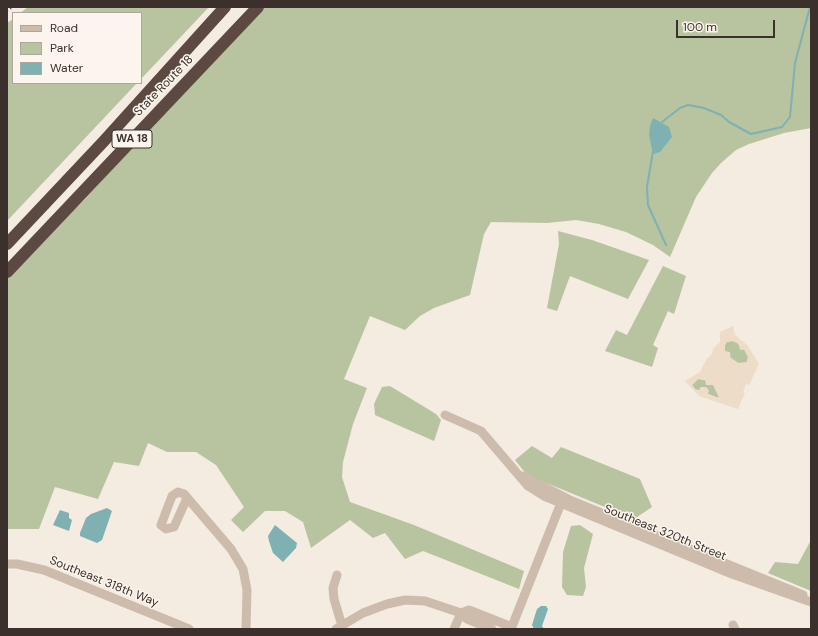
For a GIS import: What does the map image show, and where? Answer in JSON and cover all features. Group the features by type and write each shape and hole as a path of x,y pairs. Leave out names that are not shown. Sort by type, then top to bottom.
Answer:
{"highway":[{"name":"State Route 18","path":"7,244 104,141 225,7"},
{"name":"State Route 18","path":"7,272 258,7"}],"street":[{"name":"Southeast 320th Street","path":"446,415 480,431 528,486 536,492 562,500 732,574 811,601"},
{"path":"187,498 236,556 243,568 248,590 246,629"},
{"path":"454,629 461,613 469,610 511,628 562,500"},
{"name":"Southeast 318th Way","path":"7,564 17,564 44,570 189,629"},
{"path":"336,575 333,588 340,628 364,613 387,604 405,600 424,601 461,613 468,619 492,629"}],"green space":[{"path":"28,7 209,7 142,78 142,12 21,12"},
{"path":"259,7 811,7 811,128 784,133 749,144 736,150 721,163 712,173 696,197 670,257 653,245 626,232 599,224 576,220 547,223 491,222 484,234 470,295 434,308 420,316 405,330 370,316 344,379 367,388 353,424 343,462 342,477 350,502 414,525 524,571 519,589 423,551 405,559 385,533 373,538 350,520 311,548 303,522 285,511 265,511 243,532 231,520 244,507 216,465 196,452 167,452 148,443 139,466 114,462 98,499 55,487 39,529 7,529 7,273 85,199"},
{"path":"12,20 12,84 136,84 7,221 7,23"},
{"path":"558,231 592,240 649,260 628,299 570,276 557,311 547,308 559,244"},
{"path":"663,266 686,276 674,314 668,311 653,345 658,348 652,367 605,351 616,330 627,335"},
{"path":"727,342 737,342 742,350 744,349 748,357 747,362 742,364 738,363 729,357 731,355 725,351 725,345"},
{"path":"698,379 705,380 713,384 719,397 695,389 692,385"},
{"path":"390,386 436,414 441,420 434,441 375,415 374,404 382,387"},
{"path":"532,446 552,458 561,447 640,479 652,507 634,519 527,475 515,460"},
{"path":"580,525 593,534 584,568 586,587 583,596 567,595 562,587 563,552 571,526"},
{"path":"811,540 811,591 768,573 775,562 798,564"}],"shaded area":[{"path":"733,326 735,335 748,346 759,364 749,385 746,384 743,392 745,393 738,409 699,396 685,381 700,372 706,360 712,354 713,349 720,342 720,332","holes":["732,341 739,344 740,350 744,349 748,357 747,362 738,363 730,357 730,352 725,351 725,345 727,342","698,379 705,379 706,385 713,385 719,397 708,394 709,390 706,387 701,387 698,391 695,389 692,385"]}],"water":[{"path":"653,118 669,127 672,137 660,152 653,154 649,135"},
{"path":"107,508 112,511 102,540 97,543 80,536 86,518 91,514"},
{"path":"60,510 69,513 69,518 72,520 69,531 53,525"},
{"path":"275,525 297,543 296,548 283,562 273,553 269,541 268,536"},
{"path":"541,606 546,606 548,609 542,626 544,629 534,629 532,625 537,609"}],"waterway":[{"path":"662,122 680,108 688,105 704,108 721,115 729,122 751,134 782,127 790,117 795,63 810,7"},
{"path":"653,151 647,187 648,205 666,245"}],"railway":[{"path":"7,11 13,7"}]}
